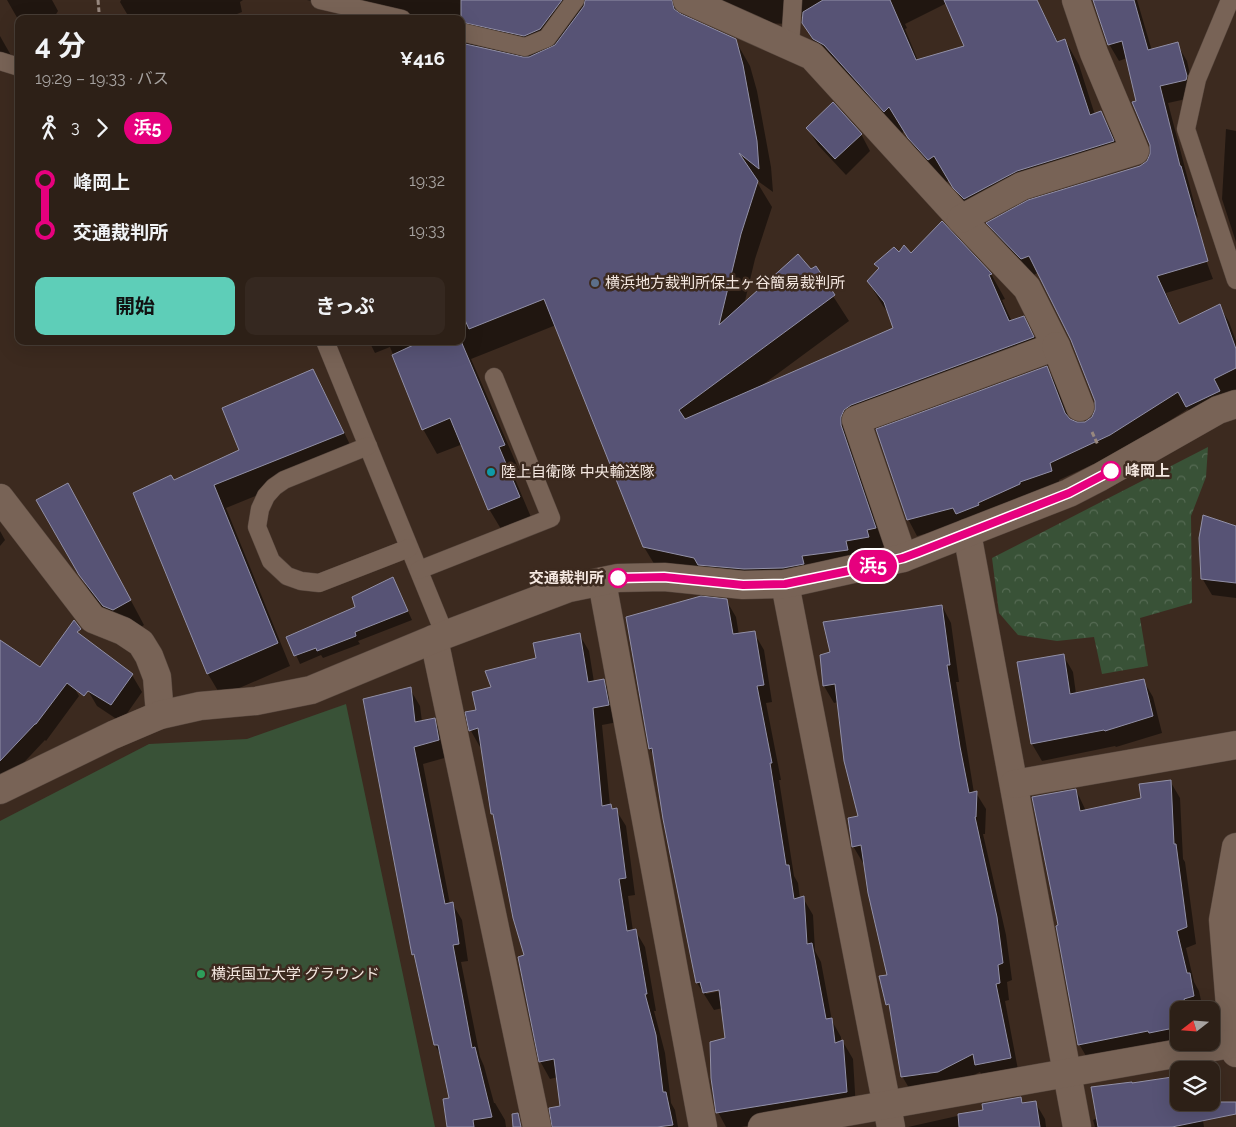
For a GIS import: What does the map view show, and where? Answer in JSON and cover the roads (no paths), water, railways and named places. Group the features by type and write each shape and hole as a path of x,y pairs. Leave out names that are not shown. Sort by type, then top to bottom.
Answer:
{"street":[{"path":"687,0 812,56 961,219 1027,288 1056,346 1080,407"},
{"path":"961,219 1022,186 1135,151 1094,53 1076,0"},
{"path":"903,558 856,420 1056,346"},
{"path":"0,790 113,735 160,715 200,706 256,701 311,690 440,637 569,588 618,578 664,577 743,585 785,584 903,558 1069,493 1108,464 1218,410 1236,404"},
{"path":"0,498 93,619 123,631 141,643 149,656 157,677 160,715"},
{"path":"967,533 1077,1127"},
{"path":"602,582 703,1127"},
{"path":"785,584 889,1116"},
{"path":"440,637 537,1127"},
{"path":"1014,784 1236,745"},
{"path":"762,1127 889,1116 1068,1073 1235,1047 1223,920 1236,846"}],"lane":[{"path":"320,0 385,15"},
{"path":"465,33 524,47 548,38 575,0"},
{"path":"790,46 793,0"},
{"path":"1230,0 1197,79 1186,129 1236,280"},
{"path":"0,61 15,66"},
{"path":"327,345 419,570 440,637"},
{"path":"419,570 551,518 494,378"},
{"path":"368,446 284,480 266,496 260,509 257,526 271,561 286,576 301,581 319,583 409,548"}],"place":[{"name":"横浜地方裁判所保土ヶ谷簡易裁判所","path":"595,283"},
{"name":"峰岡上","path":"1111,471"},
{"name":"陸上自衛隊 中央輸送隊","path":"491,472"},
{"name":"交通裁判所","path":"618,578"},
{"name":"横浜国立大学 グラウンド","path":"201,974"}]}
